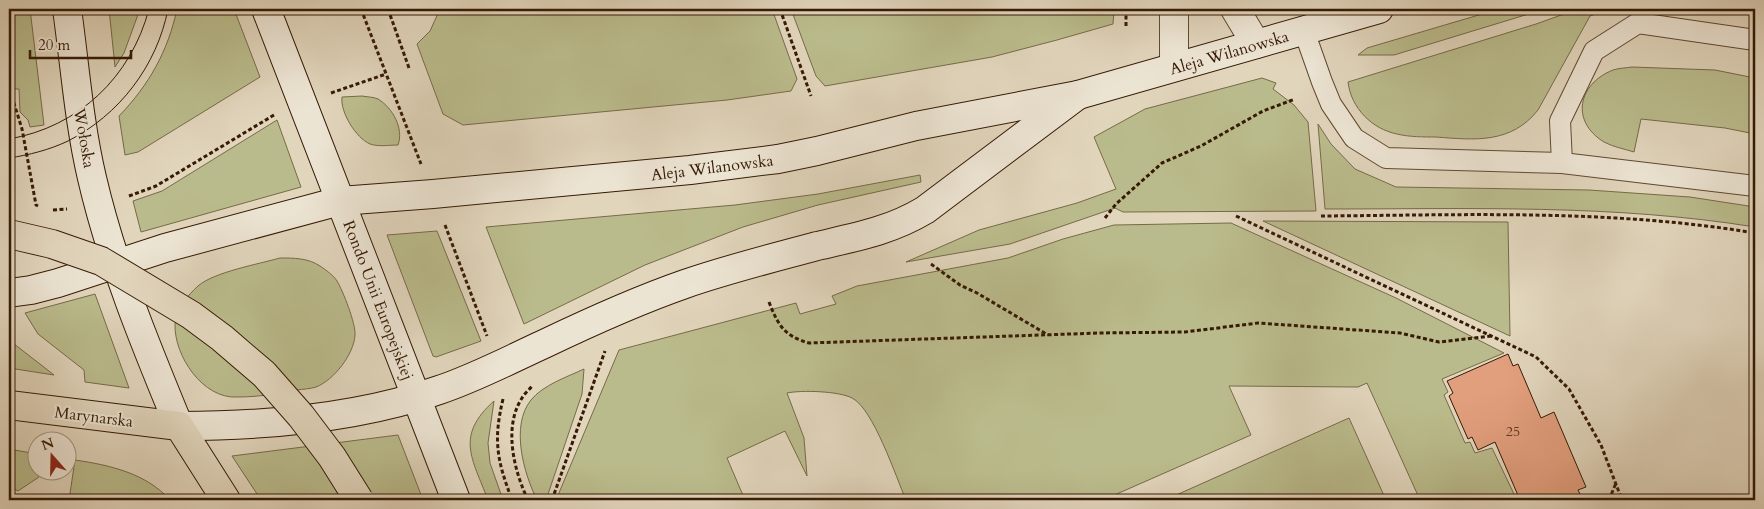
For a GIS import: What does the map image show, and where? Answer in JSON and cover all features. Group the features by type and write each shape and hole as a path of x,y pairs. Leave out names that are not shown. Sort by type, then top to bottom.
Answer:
{"main road":[{"name":"Wołoska","path":"67,9 84,137 98,202 117,264"},
{"path":"266,9 340,201"},
{"path":"1174,9 1174,67"},
{"path":"1235,9 1256,44"},
{"name":"Aleja Wilanowska","path":"340,201 741,165 817,151 916,126 1078,95 1379,9"},
{"name":"Aleja Wilanowska","path":"416,397 470,378 588,323 685,284 738,267 897,225 925,210 1078,95"},
{"name":"Rondo Unii Europejskiej","path":"117,264 165,248 340,201 416,397 355,412 284,421 222,426 179,426"},
{"path":"9,234 52,244 101,261 191,315 222,338 264,374 301,416 332,457 359,500"},
{"path":"9,293 58,283 117,264 155,368 179,426 226,500"},
{"path":"416,397 456,500"},
{"name":"Marynarska","path":"9,405 179,426"}],"lane":[{"path":"1562,163 1560,121 1594,51 1638,23 1755,40"},
{"path":"1304,31 1331,104 1354,138 1386,158 1562,163 1755,186"}],"path":[{"path":"361,9 419,160"},
{"path":"388,9 410,68"},
{"path":"780,9 811,96"},
{"path":"1126,9 1126,26"},
{"path":"9,29 12,50 11,100 22,129 36,205 41,208"},
{"path":"327,94 386,74"},
{"path":"1105,218 1116,204 1162,164 1202,146 1263,111 1295,99"},
{"path":"129,196 156,186 276,114"},
{"path":"46,210 62,210"},
{"path":"1321,216 1587,215 1707,225 1755,233"},
{"path":"1236,216 1536,357 1569,389 1601,445 1622,500"},
{"path":"446,227 488,342"},
{"path":"931,264 960,285 1048,335"},
{"path":"769,302 783,330 795,339 809,343 1185,332 1258,323 1400,333 1439,342 1491,336"},
{"path":"552,500 605,351"},
{"path":"528,500 515,463 512,434 515,414 522,398 532,386 529,378"},
{"path":"504,399 497,427 497,450 504,479 512,500"},
{"path":"1610,500 1616,482"}],"green space":[{"path":"9,9 30,9 44,125 30,127 28,120 20,112 19,89 9,89"},
{"path":"109,9 140,9 124,53 115,67"},
{"path":"177,9 234,9 260,77 138,152 125,155 119,116 130,104 156,67 163,53"},
{"path":"440,9 772,9 797,79 791,91 727,100 463,125 443,114 417,44 430,31"},
{"path":"791,9 1114,9 1113,24 1057,40 992,57 825,86 816,76"},
{"path":"1499,9 1545,9 1394,55 1358,55 1367,48"},
{"path":"1578,9 1609,9 1590,16 1538,110 1516,129 1504,134 1478,139 1465,139 1397,134 1371,122 1358,109 1353,100 1348,82 1536,24"},
{"path":"1632,67 1715,70 1755,78 1755,134 1725,128 1641,119 1634,152 1604,142 1586,124 1583,114 1583,103 1586,93 1601,76 1613,70"},
{"path":"1262,78 1276,83 1273,89 1294,105 1308,122 1316,211 1123,212 1115,208 1010,244 906,262 979,230 1077,203 1116,189 1094,137 1145,109"},
{"path":"362,96 378,99 393,113 400,132 398,145 380,146 370,144 354,130 346,117 342,97"},
{"path":"277,120 301,187 141,232 133,201 162,191"},
{"path":"1318,124 1331,144 1355,169 1396,187 1589,190 1690,197 1755,207 1755,227 1648,214 1595,211 1541,209 1325,209"},
{"path":"920,175 921,182 818,205 743,227 645,265 524,324 486,227 735,205 818,194"},
{"path":"1263,221 1508,222 1510,336"},
{"path":"1231,223 1396,298 1504,353 1442,379 1448,392 1444,395 1465,443 1470,442 1475,453 1492,448 1514,494 1500,500 1420,500 1367,383 1358,387 1229,386 1251,435 1103,500 906,500 876,429 860,404 846,396 810,391 787,393 804,438 807,476 785,431 727,458 745,500 556,500 619,350 796,303 800,314 836,304 832,296 857,286 1008,258 1063,239 1114,225"},
{"path":"437,231 481,341 436,357 433,356 387,235"},
{"path":"280,258 296,258 311,261 336,279 346,300 355,330 354,342 347,358 330,379 316,387 244,397 225,396 213,391 193,373 179,349 175,324 177,313 190,294 205,281 225,273"},
{"path":"95,294 129,388 85,382 84,370 38,334 25,313"},
{"path":"9,340 54,375 9,368"},
{"path":"584,369 582,394 546,500 537,500 528,477 521,450 521,423 525,411 531,400 542,390"},
{"path":"494,401 488,443 490,463 503,500 488,500 470,448 474,425"},
{"path":"1349,418 1386,500 1165,500"},
{"path":"398,435 423,500 261,500 232,456"},
{"path":"9,449 28,452 28,482 32,482 18,491 9,486"},
{"path":"78,461 114,468 138,477 150,483 170,500 69,500 72,482 78,482"}],"building":[{"path":"1508,354 1513,366 1518,364 1541,418 1554,412 1586,487 1578,490 1583,500 1520,500 1495,442 1478,450 1472,437 1468,439 1449,396 1453,393 1447,381"}],"tram line":[{"path":"9,139 34,133 58,123 79,111 98,95 115,77 129,56 141,34 149,9"},
{"path":"9,158 39,152 68,141 104,117 119,103 133,87 155,50 163,30 168,9"}]}
